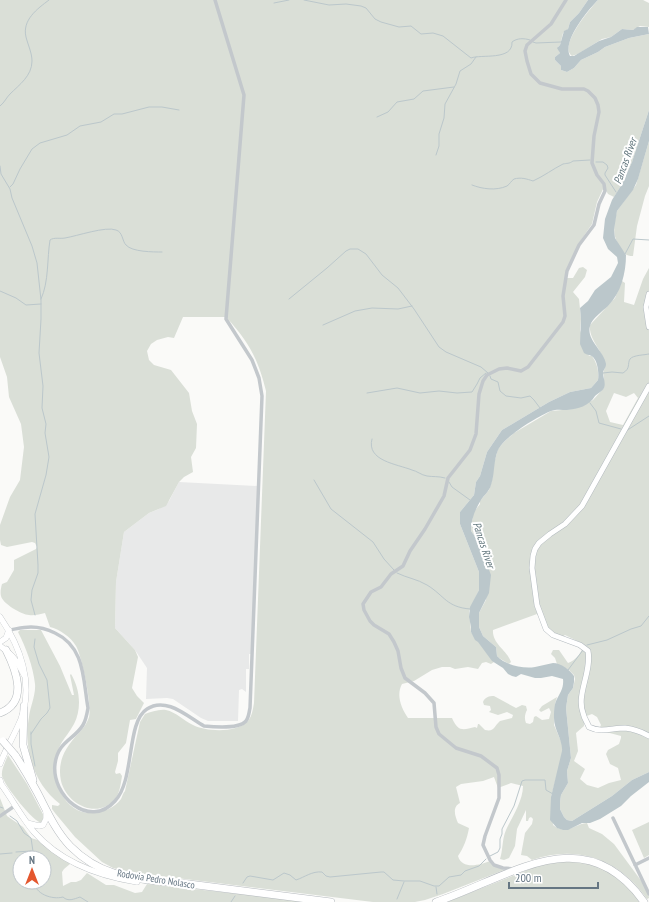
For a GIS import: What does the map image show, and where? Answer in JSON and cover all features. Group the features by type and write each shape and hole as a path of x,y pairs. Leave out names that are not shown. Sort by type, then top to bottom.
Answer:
{"highway":[{"path":"0,713 7,710 12,705 18,692 16,672 3,648"},
{"path":"24,706 23,745 38,793"},
{"name":"Rodovia Pedro Nolasco","path":"2,739 15,755 38,793 58,832 70,846 90,862 106,870 121,875 169,882 331,902"},
{"path":"436,902 518,869 547,860 568,857 585,860 606,867 629,884 644,902"}],"main road":[{"path":"0,617 10,632 25,670 24,677"},
{"path":"0,642 6,638 10,632"},
{"path":"0,764 21,720 26,688 24,677 15,659 3,648"},
{"path":"0,780 1,784 33,831 49,847 63,857 87,870 131,881 169,882"},
{"path":"28,823 38,826 43,825 46,820 46,811"}],"street":[{"path":"10,632 16,629 30,627 50,630 69,642 77,654 82,668 88,708 83,726 66,741 59,751 55,763 55,775 62,793 68,802 83,810 103,810 111,806 119,797 126,778 136,724 140,714 151,706 166,705 204,726 236,726 242,724 248,716 250,708 262,396 259,378 252,360 226,319 244,95 215,0"},
{"path":"518,869 503,868 494,865 491,863 484,849 483,841 499,798 499,775 497,768 481,756 456,748 439,734 436,727 435,707 432,700 405,678 394,642 389,634 370,621 364,610 363,604 371,592 381,586 391,574 405,563 410,551 444,496 448,478 468,456 476,434 479,394 483,381 487,375 498,369 507,368 518,371 524,370 552,338 564,319 563,296 567,272 579,245 594,225 599,204 605,191 604,184 597,175 592,163 594,136 599,117 599,109 595,98 588,91 581,89 562,89 545,85 536,80 529,70 525,51 529,42 551,24 566,0"},
{"path":"649,294 646,307 649,327"},
{"path":"649,386 582,506 565,524 539,543 535,549 532,568 537,605 546,629 553,635 580,645 588,651 589,664 581,704 582,712 590,727 604,731 626,728 649,736"},
{"path":"0,816 16,805"},
{"path":"613,818 649,894"},
{"path":"635,865 649,858"}],"shaded area":[{"path":"0,0 588,0 579,13 570,22 568,29 563,33 560,45 558,47 560,53 555,57 555,60 561,66 561,70 567,72 574,68 581,60 605,47 629,38 649,34 649,110 632,162 614,197 608,194 604,187 597,202 592,224 579,243 565,278 573,278 579,268 583,267 587,270 585,277 573,292 579,299 581,319 580,330 589,356 592,356 596,364 598,380 591,388 570,392 549,402 502,430 487,452 480,476 476,482 474,495 460,512 460,524 479,572 479,590 469,611 471,632 494,662 491,664 486,662 482,663 478,669 468,667 455,669 450,667 442,667 432,670 414,681 402,684 399,697 401,706 408,718 452,718 456,726 461,729 477,728 479,724 485,730 491,730 500,721 512,718 513,715 507,712 498,715 489,712 491,710 490,706 484,705 483,702 487,697 494,696 516,708 522,705 526,706 527,710 525,721 526,723 530,724 536,716 542,720 549,719 551,712 549,708 541,712 539,710 542,706 557,697 555,704 554,725 563,746 562,756 551,797 553,825 558,828 566,829 587,823 589,828 602,834 614,844 648,890 649,898 647,899 636,885 624,874 611,865 597,859 581,855 566,854 549,855 532,860 527,856 521,855 525,833 532,824 533,819 531,817 528,821 526,821 526,810 517,829 515,846 509,858 504,860 500,859 505,833 519,803 523,792 523,786 511,783 498,788 494,777 483,781 461,784 456,787 460,803 455,809 456,817 458,823 469,828 465,843 458,856 463,863 467,865 477,865 490,861 504,870 443,894 415,902 373,902 128,872 113,868 102,862 75,837 52,809 52,805 58,806 60,804 43,787 32,765 29,754 28,729 35,692 35,684 29,657 18,632 20,630 41,630 60,666 72,695 74,695 71,674 78,692 79,705 77,718 58,750 55,771 57,784 64,798 70,805 79,811 92,813 106,810 117,804 121,799 125,791 140,722 145,714 158,710 166,710 193,725 214,730 237,728 248,721 254,703 266,391 256,359 246,342 226,317 183,317 174,338 168,337 157,340 151,344 147,351 149,360 154,365 171,370 189,393 192,411 197,424 196,448 191,457 193,472 179,482 166,506 149,513 124,532 116,582 115,628 135,650 138,657 132,688 144,703 136,719 130,720 126,743 118,753 118,761 115,772 116,774 120,773 122,776 120,789 117,796 110,804 102,808 94,809 85,807 77,803 64,790 60,774 63,756 87,722 90,711 84,670 78,651 74,643 68,637 50,627 45,613 33,615 22,613 5,602 2,599 1,594 2,584 7,582 14,570 14,560 36,549 37,547 35,543 32,542 7,547 1,545 0,540 0,525 10,497 20,480 24,447 21,424 9,397 7,377 0,357"},
{"path":"588,0 598,0 588,11 573,34 568,50 570,56 574,56 599,41 611,37 622,29 633,30 637,27 648,27 649,34 629,38 605,47 581,60 574,68 567,72 561,70 561,66 555,60 555,57 560,53 557,48 560,45 564,31 568,29 570,22 579,13"},
{"path":"598,0 643,0 649,3 649,27 640,26 633,30 622,29 611,37 602,39 578,54 572,56 569,51 569,44 572,36"},
{"path":"649,110 649,141 638,179 633,190 617,211 614,230 615,238 626,255 624,276 613,301 595,317 591,323 589,331 593,341 605,359 606,367 603,373 605,386 603,390 590,402 583,406 571,410 553,410 538,417 514,433 501,445 496,454 490,487 477,507 471,527 471,531 484,551 491,575 489,593 479,613 479,627 483,636 496,647 497,656 509,664 520,667 537,667 556,663 565,667 574,676 573,688 568,695 566,708 571,758 567,771 568,783 561,795 560,802 560,809 564,817 567,820 572,821 612,796 632,780 649,772 649,782 621,806 600,819 590,823 582,823 568,830 563,830 557,828 550,820 551,797 562,751 554,722 554,708 562,688 563,679 552,676 535,678 521,674 516,677 512,676 492,661 475,640 471,632 469,617 470,607 479,590 479,572 460,524 460,512 474,495 476,482 480,476 487,452 502,430 549,402 570,392 591,388 598,380 598,368 595,359 584,353 580,344 580,308 588,301 595,290 611,277 618,263 617,257 608,249 603,238 605,219 612,200 622,184 632,162"},
{"path":"649,141 649,186 637,226 633,256 629,256 623,252 616,241 614,232 615,222 617,211 636,185"},
{"path":"649,268 649,772 632,780 612,796 572,821 567,820 564,817 560,809 560,802 561,795 568,783 567,771 571,758 566,708 568,695 573,688 575,679 574,675 569,670 557,664 555,658 551,654 553,650 559,650 568,663 574,660 582,650 583,644 565,635 561,638 547,630 537,614 493,630 493,635 497,643 511,662 509,664 497,656 496,647 483,636 479,627 479,613 486,600 488,567 481,545 471,531 473,513 489,490 498,449 504,442 514,433 551,411 573,409 593,400 604,388 604,361 592,338 590,325 615,298 622,281 625,283 624,302 634,305 643,279","holes":["614,393 626,397 634,393 638,398 623,425 610,422 606,411","592,714 597,717 601,725 600,727 606,732 621,736 619,744 608,750 606,754 610,764 618,768 621,780 598,788 587,785 580,779 585,769 574,761 578,751 576,733 584,726 584,717"]},
{"path":"179,482 258,486 252,654 249,654 249,669 246,669 246,692 242,689 239,690 238,721 208,721 173,699 146,699 147,668 135,650 115,628 116,582 124,532 149,513 159,509 169,501"},
{"path":"8,755 27,784 45,818 42,823 26,811 4,781 2,771"},
{"path":"0,798 7,816 23,827 31,838 44,842 70,864 62,872 63,886 71,882 81,880 87,873 106,885 114,885 135,893 142,892 147,884 313,902 0,902"},
{"path":"649,822 649,855 644,858 632,830"},
{"path":"556,861 586,862 616,875 642,902 447,902 535,867"}],"waterway":[{"path":"0,106 24,80 30,71 32,58 26,37 26,25 28,20 49,0"},
{"path":"274,3 289,0"},
{"path":"304,0 329,5 346,4 361,6 366,8 375,19 381,22 399,27 411,26 421,34 433,33 443,36 471,58 496,56 507,52 511,48 512,42 516,40 530,40"},
{"path":"533,42 561,42"},
{"path":"436,155 439,146 439,134 444,118 445,104 456,84 460,71 471,64 476,57"},
{"path":"377,117 388,112 397,102 414,99 423,91 454,87"},
{"path":"10,187 32,149 40,143 67,135 80,126 101,122 114,114 122,114 149,107 162,107 179,110"},
{"path":"472,185 480,188 503,188 517,178 533,181 563,164 573,161 590,160"},
{"name":"Pancas River","path":"596,162 603,162 607,165 608,168 605,175 616,192"},
{"path":"0,166 1,174 10,189 12,198 32,246 37,263 41,300 39,353 43,386 42,408 46,424 45,433 49,457 46,475 35,514 38,573 32,590 31,600 35,615"},
{"path":"41,299 44,292 50,240 52,239 111,229 118,231 126,245 133,249 162,252"},
{"path":"625,254 633,239 649,240"},
{"path":"289,299 346,251 350,249 358,249 366,254 382,275 398,288 439,347 446,352 481,367 488,373"},
{"path":"0,291 16,298 26,305 41,304"},
{"path":"323,325 355,311 372,308 398,309 412,306"},
{"path":"603,373 623,373 627,369 630,359 636,356 649,354"},
{"path":"367,393 397,388 420,393 439,391 457,393 472,392 480,378 486,373"},
{"path":"490,376 491,379 498,382 500,391 506,396 521,398 530,396 540,408"},
{"path":"590,403 596,411 599,423 621,429"},
{"path":"626,431 649,416"},
{"path":"372,439 371,446 378,457 425,475 445,478"},
{"path":"314,480 331,509 373,542 384,559 394,570"},
{"path":"449,482 452,487 470,500"},
{"path":"397,573 420,581 456,606 470,609"},
{"path":"587,645 607,640 641,626 649,616"},
{"path":"31,734 50,708 47,680 39,664 34,647 35,639"},
{"path":"568,670 583,650"},
{"path":"31,732 31,744 35,766"},
{"path":"490,856 498,852 500,848 502,829 514,806 522,781 545,780 546,790 553,794"},
{"path":"10,816 17,821 24,833 31,838 33,850"},
{"path":"0,854 12,853"},
{"path":"243,883 247,877 250,876 273,880 284,873 290,875 296,880 318,872 322,872 326,876 330,877 384,872 393,880 420,881 434,886 439,886 449,877 461,875 465,871 479,866 486,859"},
{"path":"397,899 404,882"},
{"path":"436,887 437,894"},
{"path":"37,890 49,897 63,897 69,900 80,897 88,902"},
{"path":"231,902 235,896"}]}
